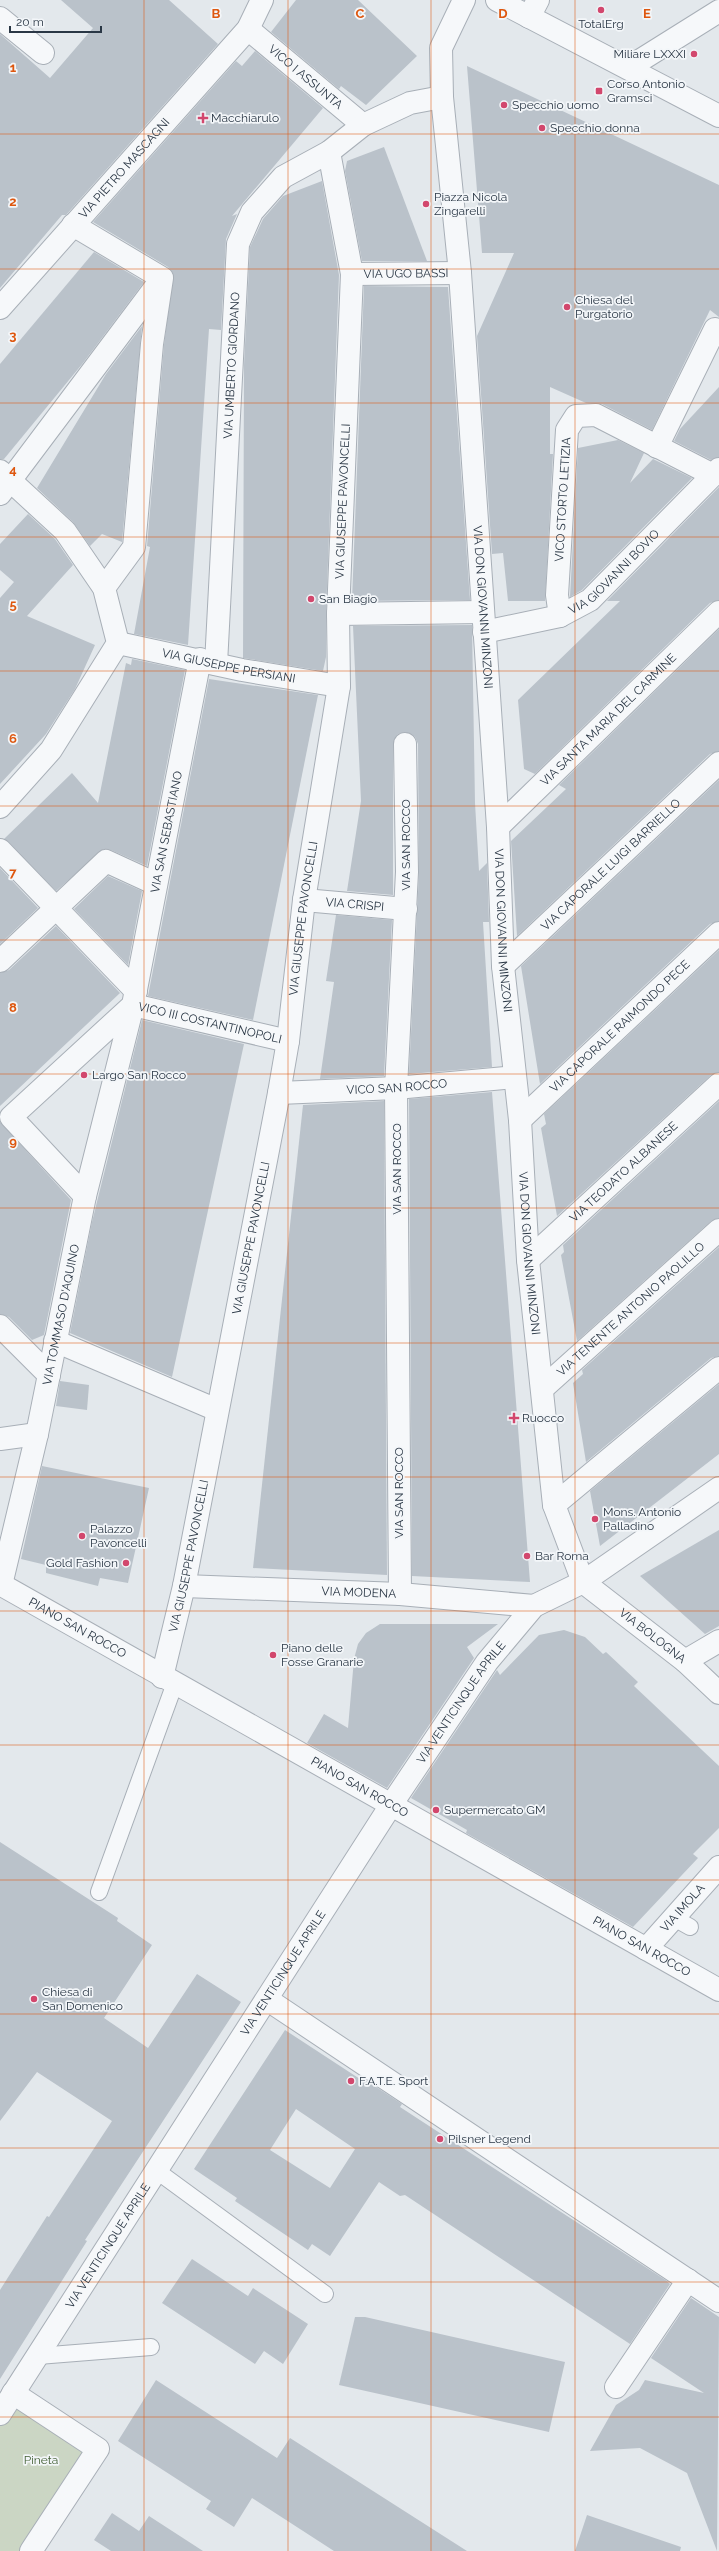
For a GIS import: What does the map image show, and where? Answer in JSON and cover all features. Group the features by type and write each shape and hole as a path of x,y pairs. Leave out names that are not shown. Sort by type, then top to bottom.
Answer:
{"street":[{"name":"VIA PIETRO MASCAGNI","path":"0,308 248,29 262,0"},
{"path":"460,273 442,97 441,48 464,0"},
{"path":"497,0 534,8 628,68 719,116"},
{"path":"628,68 719,12"},
{"path":"0,18 43,53"},
{"name":"VICO I ASSUNTA","path":"248,29 363,125"},
{"path":"363,125 410,103 442,97"},
{"name":"VIA UMBERTO GIORDANO","path":"208,662 238,244 252,212 283,177 329,152 363,125"},
{"name":"VIA GIUSEPPE PAVONCELLI","path":"168,1680 217,1410 288,1041 304,900 339,686 338,614 352,274 329,152"},
{"path":"73,225 162,278"},
{"name":"VIA UGO BASSI","path":"352,274 460,273"},
{"name":"VIA DON GIOVANNI MINZONI","path":"460,273 498,827 503,966 520,1120 528,1260 543,1388 554,1505 583,1582"},
{"path":"0,807 51,750 118,643 104,588 65,531 4,482 162,278"},
{"path":"104,588 134,547 152,344 162,278"},
{"path":"657,447 715,329"},
{"name":"VICO STORTO LETIZIA","path":"560,616 557,595 567,430 576,416 596,415 657,447 716,472"},
{"name":"VIA GIOVANNI BOVIO","path":"338,614 483,622 560,616 590,600 716,472"},
{"name":"VIA SANTA MARIA DEL CARMINE","path":"498,827 719,612"},
{"name":"VIA GIUSEPPE PERSIANI","path":"118,643 208,662 339,686"},
{"name":"VIA SAN SEBASTIANO","path":"134,998 156,884 208,662"},
{"name":"VIA SAN ROCCO","path":"400,1594 396,1088 406,909 405,744"},
{"name":"VIA CAPORALE LUIGI BARRIELLO","path":"503,966 719,762"},
{"path":"0,850 56,908 134,998"},
{"path":"0,961 106,861 156,884"},
{"name":"VIA CRISPI","path":"304,900 406,909"},
{"name":"VIA CAPORALE RAIMONDO PECE","path":"520,1120 719,933"},
{"path":"85,1196 4,1116 134,998"},
{"path":"85,1196 134,998"},
{"name":"VICO III COSTANTINOPOLI","path":"134,998 288,1041"},
{"name":"VICO SAN ROCCO","path":"279,1093 396,1088 515,1077"},
{"name":"VIA TEODATO ALBANESE","path":"528,1260 719,1084"},
{"name":"VIA TOMMASO D'AQUINO","path":"0,1584 37,1434 85,1196"},
{"name":"VIA TENENTE ANTONIO PAOLILLO","path":"543,1388 719,1230"},
{"path":"0,1326 49,1375"},
{"path":"55,1341 217,1410"},
{"path":"554,1505 719,1368"},
{"path":"0,1439 37,1434"},
{"name":"VIA VENTICINQUE APRILE","path":"0,2414 268,2000 391,1805 488,1662 534,1606 583,1582 719,1488"},
{"name":"VIA BOLOGNA","path":"583,1582 685,1661 719,1693"},
{"name":"PIANO SAN ROCCO","path":"0,1584 719,1990"},
{"name":"VIA MODENA","path":"184,1586 400,1594 534,1606"},
{"path":"685,1661 719,1641"},
{"name":"VIA IMOLA","path":"646,1949 682,1922 719,1867"},
{"path":"268,2000 719,2301"},
{"path":"616,2387 688,2280"},
{"path":"13,2393 98,2449 31,2551"}],"lane":[{"path":"99,1892 168,1680"},
{"path":"158,2171 325,2294"},
{"path":"38,2356 151,2347"}],"green space":[{"name":"Pineta","path":"13,2393 98,2449 31,2551 0,2551 0,2414"}],"building":[{"path":"61,0 169,0 218,44 66,215 62,215 0,288 0,34 50,78 93,28"},
{"path":"296,0 358,0 417,56 366,105 341,86 339,89 271,32"},
{"path":"255,51 323,108 232,216 237,214 226,239 221,330 209,329 188,645 134,634 150,547 147,546 164,345 173,273 168,267 93,222 236,61 242,66"},
{"path":"467,66 719,185 719,317 710,310 652,430 602,404 586,403 550,387 550,454 553,454 545,601 508,601 503,553 492,554 477,336 514,253 482,253"},
{"path":"384,147 427,261 362,261 345,171 347,161"},
{"path":"322,181 339,275 326,613 326,657 323,671 243,658 244,365 250,247 263,219 283,196"},
{"path":"94,252 144,282 83,363 4,459 0,459 0,364"},
{"path":"364,286 448,287 470,600 352,601"},
{"path":"142,326 122,542 102,534 90,546 73,522 37,488 106,374"},
{"path":"719,387 719,457 711,460 674,441 680,429"},
{"path":"618,440 644,453 630,483 653,459 692,478 582,590 570,597 578,448"},
{"path":"719,487 719,600 710,603 535,774 524,769 518,700 620,601 607,601"},
{"path":"28,514 55,539 73,565 27,616 95,645 75,689 46,734 0,784 0,598 14,582 0,570 0,544"},
{"path":"472,625 475,803 479,871 487,863 489,922 483,922 492,1067 409,1074 419,873 418,744 415,737 405,732 398,734 393,744 393,895 347,891 361,801 353,626"},
{"path":"719,629 719,751 710,754 517,936 511,841 566,789 559,785"},
{"path":"132,659 185,670 147,866 111,850 104,849 56,891 4,839 72,773 98,803 126,663 131,665"},
{"path":"209,679 318,695 253,1020 148,996"},
{"path":"719,780 719,921 710,924 540,1084 521,966"},
{"path":"0,868 38,908 0,944"},
{"path":"108,876 142,891 128,965 74,909"},
{"path":"336,915 392,920 384,1076 320,1079 334,982 326,981"},
{"path":"56,926 120,993 0,1106 0,973 9,970"},
{"path":"719,950 719,1072 711,1075 557,1216 541,1128 546,1124 544,1114"},
{"path":"142,1020 244,1044 172,1377 70,1333 92,1222"},
{"path":"492,1092 530,1582 412,1576 409,1099"},
{"path":"384,1101 387,1575 253,1568 303,1105"},
{"path":"719,1101 719,1218 711,1221 577,1341 561,1255 564,1252 563,1245"},
{"path":"0,1122 71,1200 44,1335 32,1340 9,1317 0,1314"},
{"path":"719,1247 719,1356 711,1358 586,1462 573,1383 583,1374 582,1370"},
{"path":"60,1381 89,1385 87,1410 56,1406"},
{"path":"719,1384 719,1454 600,1546 590,1491"},
{"name":"Palazzo Pavoncelli","path":"42,1466 149,1488 128,1583 100,1578 98,1586 46,1573 46,1565 21,1559"},
{"path":"719,1530 719,1626 705,1634 640,1576"},
{"path":"380,1624 498,1624 467,1647 474,1658 387,1788 307,1743 324,1714 348,1728 354,1659 358,1644 366,1633"},
{"path":"564,1630 585,1637 603,1654 606,1652 638,1682 634,1686 719,1766 719,1828 693,1854 698,1858 633,1927 466,1833 467,1830 411,1798 497,1670 500,1675 539,1635"},
{"path":"0,1842 118,1918 117,1921 152,1945 104,2018 148,2048 197,1974 241,2002 85,2240 87,2241 0,2379 0,2290 47,2216 49,2217 112,2121 37,2072 0,2121"},
{"path":"285,2030 363,2081 364,2079 402,2104 400,2107 670,2284 630,2344 405,2195 400,2196 379,2182 330,2256 312,2244 308,2250 235,2201 237,2198 194,2169","holes":["296,2109 355,2149 330,2188 270,2150"]},
{"path":"192,2259 248,2296 253,2288 308,2324 283,2364 264,2351 255,2364 162,2303"},
{"path":"691,2298 719,2317 717,2551 687,2473 640,2448 590,2451 616,2405 639,2390 645,2380 704,2393 651,2358"},
{"path":"355,2317 365,2317 565,2362 549,2432 339,2385"},
{"path":"156,2380 277,2458 290,2438 467,2551 334,2551 252,2498 234,2527 206,2509 211,2501 118,2441"},
{"path":"112,2513 139,2531 149,2516 203,2551 111,2551 94,2540"},
{"path":"587,2515 681,2547 680,2551 575,2551"}],"place":[{"name":"TotalErg","path":"601,10"},
{"name":"Miliare LXXXI","path":"694,54"},
{"name":"Corso Antonio Gramsci","path":"599,91"},
{"name":"Specchio uomo","path":"504,105"},
{"name":"Macchiarulo","path":"203,118"},
{"name":"Specchio donna","path":"542,128"},
{"name":"Piazza Nicola Zingarelli","path":"426,204"},
{"name":"Chiesa del Purgatorio","path":"567,307"},
{"name":"San Biagio","path":"311,599"},
{"name":"Largo San Rocco","path":"84,1075"},
{"name":"Ruocco","path":"514,1418"},
{"name":"Mons. Antonio Palladino","path":"595,1519"},
{"name":"Palazzo Pavoncelli","path":"82,1536"},
{"name":"Bar Roma","path":"527,1556"},
{"name":"Gold Fashion","path":"126,1563"},
{"name":"Piano delle Fosse Granarie","path":"273,1655"},
{"name":"Supermercato GM","path":"436,1810"},
{"name":"Chiesa di San Domenico","path":"34,1999"},
{"name":"F.A.T.E. Sport","path":"351,2081"},
{"name":"Pilsner Legend","path":"440,2139"}]}
